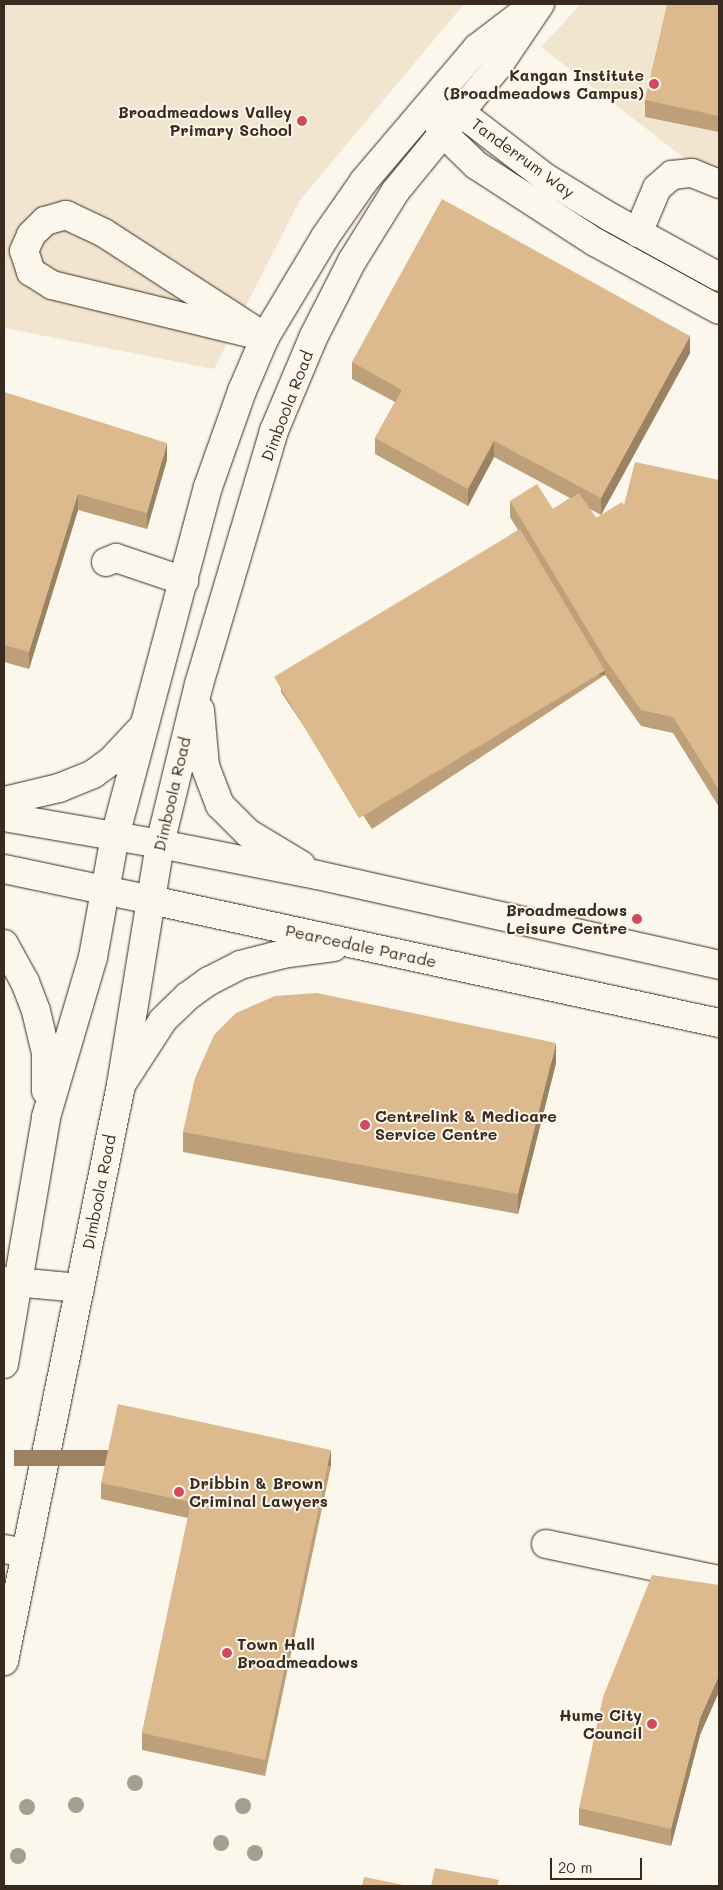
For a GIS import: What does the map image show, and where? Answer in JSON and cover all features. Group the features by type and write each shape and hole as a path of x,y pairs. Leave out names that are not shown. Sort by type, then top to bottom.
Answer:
{"street":[{"name":"Dimboola Road","path":"4,1364 11,1283 46,1117 91,966 115,836 144,724 208,487 232,418 265,337 338,217 477,48 538,4"},
{"name":"Dimboola Road","path":"4,1661 15,1551 80,1288 121,1085 160,844 199,684 274,431 313,338 356,254 395,192 507,54 538,4"},
{"name":"Tanderrum Way","path":"429,105 460,112 546,178 638,233 719,277"},
{"name":"Tanderrum Way","path":"429,105 443,133 476,165 595,242 719,310"},
{"path":"638,233 657,188 672,174 692,174 719,184"},
{"path":"66,215 104,233 265,337 52,285 31,272 24,252 31,235 45,221 66,215"},
{"path":"232,418 274,431"},
{"path":"106,562 116,558 184,581"},
{"path":"199,684 205,766 220,805 248,833 317,875"},
{"path":"4,801 59,788 93,774 112,761 144,724"},
{"path":"4,817 160,844 317,875 719,965"},
{"name":"Pearcedale Parade","path":"4,869 106,893 151,900 719,1023"},
{"path":"4,944 25,982 36,1011 46,1053 46,1117"},
{"path":"121,1085 163,1020 188,996 209,981 240,965 274,956 353,945"},
{"path":"11,1283 80,1288"},
{"path":"546,1544 719,1580"}],"shaded area":[{"path":"4,4 464,4 300,200 214,369 4,328"},
{"name":"Kangan Institute (Broadmeadows Campus)","path":"581,4 719,4 719,178 706,175 541,47"}],"building":[{"path":"667,4 719,4 719,116 645,100"},
{"path":"442,199 690,336 601,498 494,441 468,489 375,438 402,390 352,362"},
{"path":"4,392 167,443 147,513 78,494 29,652 4,645"},
{"path":"635,462 719,480 719,790 673,717 641,710 605,659 510,501 537,484 553,509 579,493 596,518 622,502 624,505"},
{"path":"520,529 605,670 359,818 274,677"},
{"name":"Centrelink & Medicare Service Centre","path":"317,993 556,1043 518,1194 183,1132 195,1078 214,1035 236,1013 275,996"},
{"name":"Town Hall Broadmeadows","path":"118,1404 331,1450 265,1760 142,1733 191,1502 101,1483"},
{"name":"Hume City Council","path":"652,1575 719,1585 719,1675 700,1718 671,1829 579,1808 603,1697"},
{"path":"435,1868 499,1880 497,1886 431,1886"},
{"path":"364,1877 409,1886 362,1886"}],"place":[{"name":"Kangan Institute (Broadmeadows Campus)","path":"654,84"},
{"name":"Broadmeadows Valley Primary School","path":"302,121"},
{"name":"Broadmeadows Leisure Centre","path":"637,919"},
{"name":"Centrelink & Medicare Service Centre","path":"365,1125"},
{"name":"Dribbin & Brown Criminal Lawyers","path":"179,1492"},
{"name":"Town Hall Broadmeadows","path":"227,1653"},
{"name":"Hume City Council","path":"652,1724"}]}
